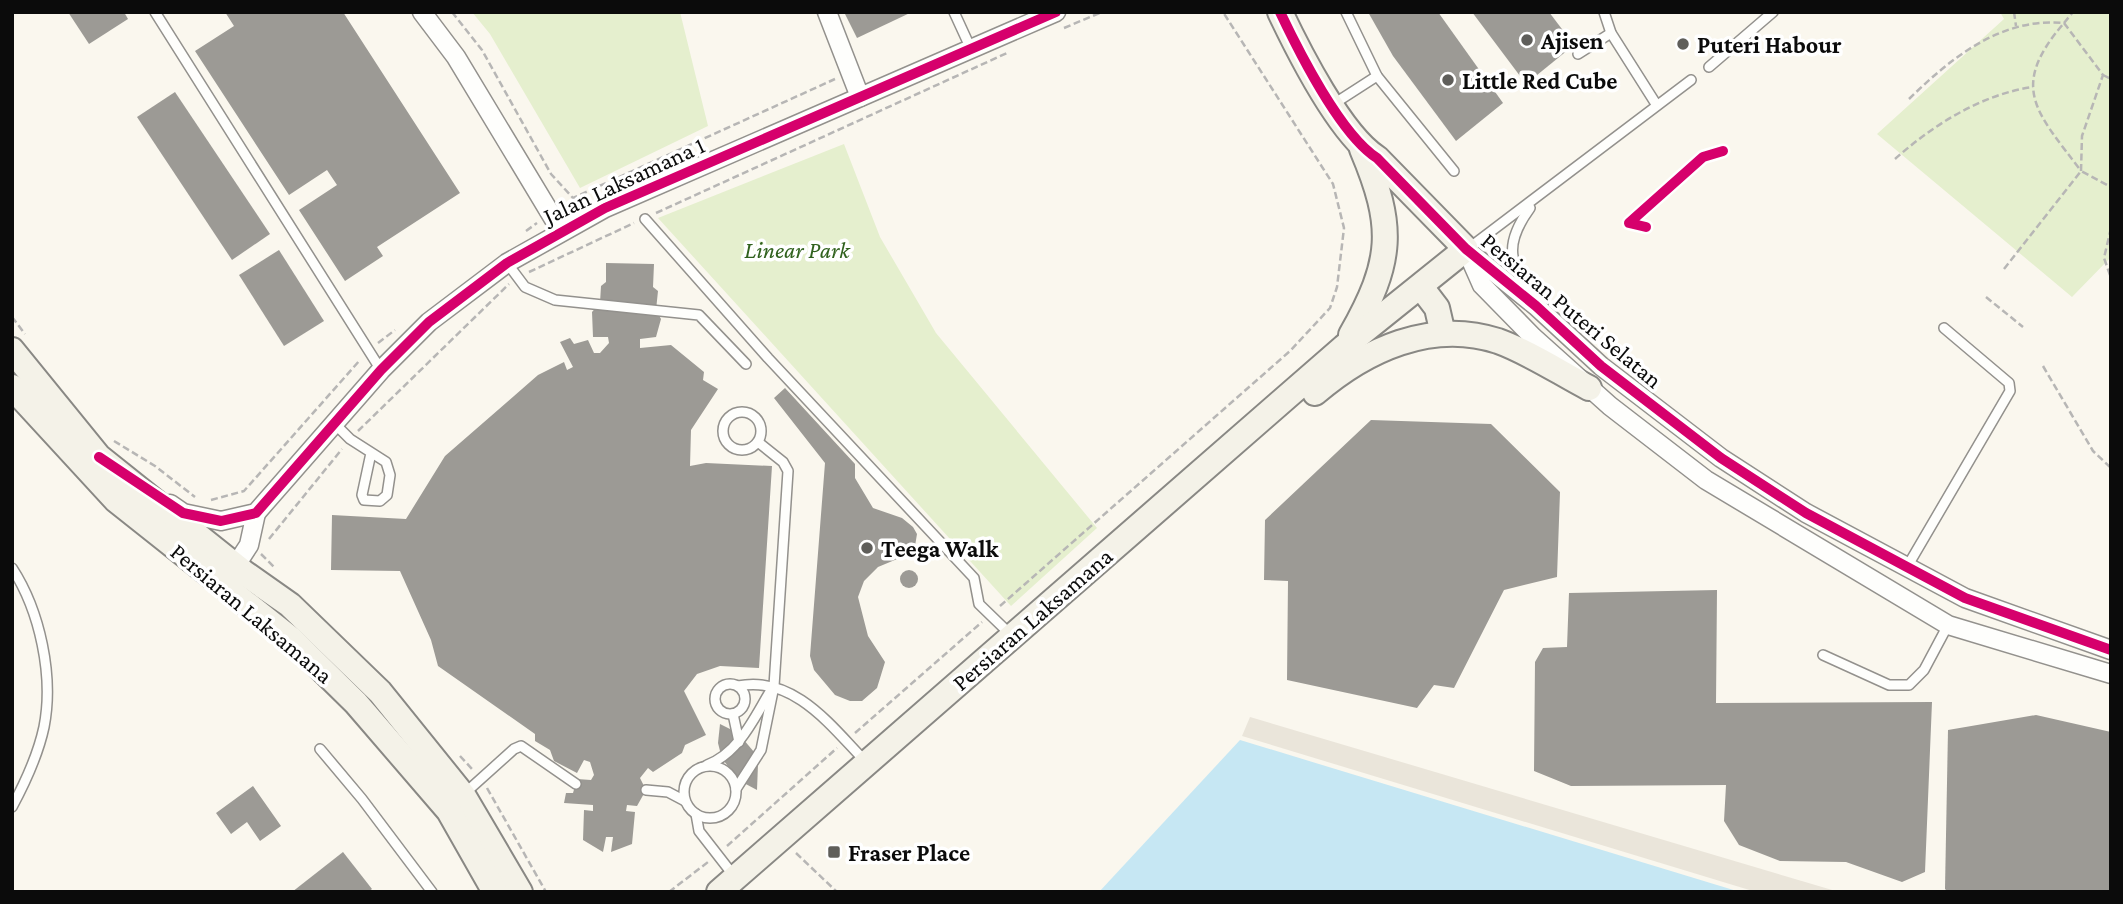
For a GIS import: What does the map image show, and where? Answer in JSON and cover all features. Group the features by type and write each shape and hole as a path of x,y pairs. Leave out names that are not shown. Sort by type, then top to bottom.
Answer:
{"street":[{"path":"422,12 456,57 561,231"},
{"path":"827,12 860,97"},
{"name":"Jalan Laksamana 1","path":"256,513 336,425 381,370 429,322 512,270 561,231 605,208 1056,12"},
{"name":"Persiaran Puteri Selatan","path":"1280,12 1332,105 1362,148 1377,158 1466,250 1536,306 1601,366 1721,458 1806,513 1965,598 2050,630"},
{"path":"1344,347 1374,295 1386,243 1378,187 1362,148"},
{"name":"Persiaran Puteri Selatan","path":"1466,250 1482,285 1533,337 1589,388 1706,480 1948,625 2111,674"},
{"name":"Persiaran Laksamana","path":"786,843 867,763 1344,347 1466,250"},
{"path":"1421,287 1437,308 1443,334"},
{"path":"735,888 1330,381 1372,352 1400,342 1443,334 1476,335 1500,342 1589,388"},
{"name":"Persiaran Laksamana","path":"21,346 105,448 236,565 320,631 472,787 520,892"},
{"name":"Persiaran Laksamana","path":"12,387 116,500 291,639 356,703 449,811 495,892"},
{"path":"105,448 183,513 220,521 256,513 249,545 236,565"},
{"path":"1948,625 1965,598"},
{"path":"2050,630 2091,638 2111,638"},
{"path":"2050,630 2111,650"}],"lane":[{"path":"155,12 381,370"},
{"path":"954,12 971,49"},
{"path":"1346,12 1377,76 1454,172"},
{"path":"1604,12 1611,33 1656,104"},
{"path":"1709,67 1773,12"},
{"path":"1578,54 1611,33"},
{"path":"1332,105 1377,76"},
{"path":"1466,250 1691,80"},
{"path":"1535,200 1518,225 1512,255 1518,277 1536,306"},
{"path":"645,219 768,358 974,578 979,604 1013,636"},
{"path":"512,270 532,291 555,300 699,315 746,364"},
{"path":"1906,567 2010,391 2009,383 1944,328"},
{"path":"737,413 750,414 759,423 758,442 747,450 734,449 723,433 726,421 737,413"},
{"path":"336,425 350,439 386,462 389,467 387,495 380,501 363,500 370,453"},
{"path":"696,814 710,818 724,813 733,804 736,789 761,750 774,686 788,471 783,462 758,442"},
{"path":"12,568 35,609 45,669 44,726 30,773 12,807"},
{"path":"1823,655 1889,685 1909,685 1924,670 1948,625"},
{"path":"733,714 719,710 714,696 723,685 774,686 807,703 867,763"},
{"path":"733,714 744,704 744,694 738,686"},
{"path":"685,801 684,786 699,768 717,761 739,742 774,686"},
{"path":"733,714 739,742"},
{"path":"472,787 513,749 521,746 576,783"},
{"path":"320,750 362,799 432,892"},
{"path":"699,768 715,766 722,769 736,789"},
{"path":"646,790 668,792 685,801 696,814 699,831 718,855 735,888"}],"path":[{"path":"452,12 482,50 551,174 573,198 850,71"},
{"path":"1055,32 1102,12"},
{"path":"669,892 718,855 1290,351 1330,308 1337,287 1344,228 1334,184 1223,12"},
{"path":"2014,12 2016,27"},
{"path":"2073,12 2044,46 2035,63 2032,87 2046,126 2081,171 2111,187"},
{"path":"1909,99 1958,55 2016,27 2049,20 2064,23 2104,75 2111,79"},
{"path":"267,541 350,439 512,270 645,219 1018,48"},
{"path":"2004,268 2081,171 2082,136 2104,75"},
{"path":"1895,159 1948,120 2007,91 2032,87"},
{"path":"519,237 551,212"},
{"path":"2111,228 2104,258 2111,278"},
{"path":"1986,298 2022,327"},
{"path":"12,317 21,346"},
{"path":"207,500 244,491 369,350 401,326"},
{"path":"2043,366 2093,451 2111,468"},
{"path":"105,448 155,466 199,500"},
{"path":"472,787 546,892"},
{"path":"760,816 837,892"}],"green space":[{"path":"472,12 680,12 708,126 580,188 490,34"},
{"path":"2000,12 2111,12 2111,257 2072,297 1877,134 2004,19"},
{"name":"Linear Park","path":"844,144 880,237 936,333 1097,528 1011,606 658,218"}],"shaded area":[{"path":"1250,717 1839,892 1756,892 1242,736"}],"water":[{"path":"1240,740 1740,892 1099,892"}],"building":[{"path":"68,12 124,12 128,19 89,44"},
{"path":"225,12 343,12 460,193 377,247 383,256 345,281 299,210 337,185 327,170 289,195 195,51 234,26"},
{"path":"844,12 912,12 857,38"},
{"name":"Little Red Cube","path":"1368,12 1438,12 1503,103 1456,141 1393,56"},
{"path":"1472,12 1549,12 1574,45 1526,84"},
{"path":"175,92 270,234 232,260 137,117"},
{"path":"279,250 324,321 284,346 239,275"},
{"path":"606,263 654,264 653,287 658,291 656,310 661,319 656,337 640,339 640,348 671,345 704,372 703,380 718,389 691,430 690,466 706,463 772,466 759,668 720,666 697,674 684,691 706,735 685,745 682,753 653,772 648,768 640,778 646,790 637,806 627,805 626,811 635,812 632,844 611,852 613,837 606,837 603,852 583,840 584,810 593,811 593,805 564,803 566,793 573,793 577,779 591,780 594,775 590,762 584,760 577,773 554,761 550,750 535,741 535,734 438,666 431,640 400,571 331,570 332,515 406,519 445,456 538,375 564,362 567,370 573,367 560,342 570,338 574,344 588,340 594,353 600,353 609,343 608,337 593,337 592,312 600,303 601,286 606,282"},
{"name":"Teega Walk","path":"785,388 855,464 855,478 873,508 902,518 917,534 914,552 878,567 864,581 858,597 868,636 885,662 877,688 862,701 850,701 835,695 814,670 810,656 825,463 774,398"},
{"path":"1371,420 1491,424 1560,492 1557,577 1504,590 1454,688 1434,685 1417,708 1287,680 1288,581 1264,580 1265,520"},
{"path":"905,570 913,570 918,579 916,586 905,588 900,583 900,575"},
{"path":"1717,590 1716,703 1932,702 1925,872 1902,882 1846,862 1780,861 1739,845 1724,821 1726,785 1571,786 1534,771 1535,662 1543,648 1567,647 1569,593"},
{"path":"2036,715 2111,732 2111,892 1948,892 1945,889 1948,730"},
{"path":"720,724 738,733 754,752 758,764 757,790 742,782 722,759 718,743"},
{"path":"253,786 281,826 260,841 247,822 231,834 216,813"},
{"path":"343,852 372,889 368,892 292,892"}],"cycle path":[{"path":"99,457 183,513 221,521 256,513 381,370 429,322 507,263 605,208 1056,12"},
{"path":"1280,12 1322,91 1363,147 1466,249 1536,306 1601,366 1721,458 1806,513 1965,598 2111,650"},
{"path":"1646,227 1629,223 1703,157 1723,151"}],"place":[{"name":"Ajisen","path":"1527,40"},
{"name":"Puteri Habour","path":"1683,44"},
{"name":"Little Red Cube","path":"1448,80"},
{"name":"Teega Walk","path":"867,548"},
{"name":"Fraser Place","path":"834,852"}]}
